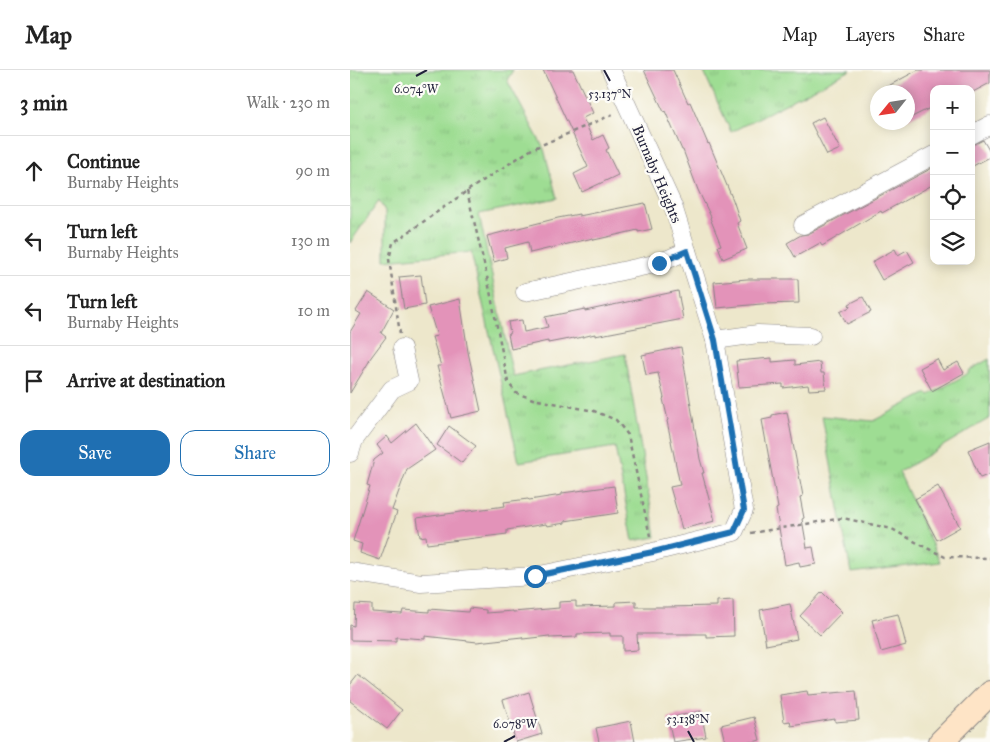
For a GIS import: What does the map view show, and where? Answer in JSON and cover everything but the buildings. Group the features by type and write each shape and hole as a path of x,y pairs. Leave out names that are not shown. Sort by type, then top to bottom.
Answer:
{"main road":[{"path":"941,742 990,693"}],"street":[{"name":"Burnaby Heights","path":"611,70 673,206 715,340 744,510 734,532"},
{"path":"975,134 990,126"},
{"path":"803,225 930,157"},
{"path":"525,292 659,263 687,251"},
{"path":"715,340 758,334 811,336"},
{"path":"350,453 354,440 392,389 409,380 402,348"},
{"path":"350,572 421,583 535,576 653,552 734,532"}],"path":[{"path":"402,348 389,260 393,243 467,191 532,149 629,108"},
{"path":"467,191 488,281 508,382 516,394 594,411 616,420 628,434 653,552"},
{"path":"734,532 757,533 842,518 892,529 946,557 990,558"}],"green space":[{"path":"350,70 513,70 507,80 544,149 557,198 479,214 513,376 625,354 656,537 633,541 615,447 519,462 471,252 385,260 385,211 379,201 350,243"},
{"path":"703,70 851,70 731,132"},
{"path":"989,359 990,418 899,472 940,562 851,573 822,416 873,421 927,393 929,395 969,373 968,371"}],"route":[{"path":"535,576 653,552 734,532 744,510 715,340 687,251 659,263"}]}
